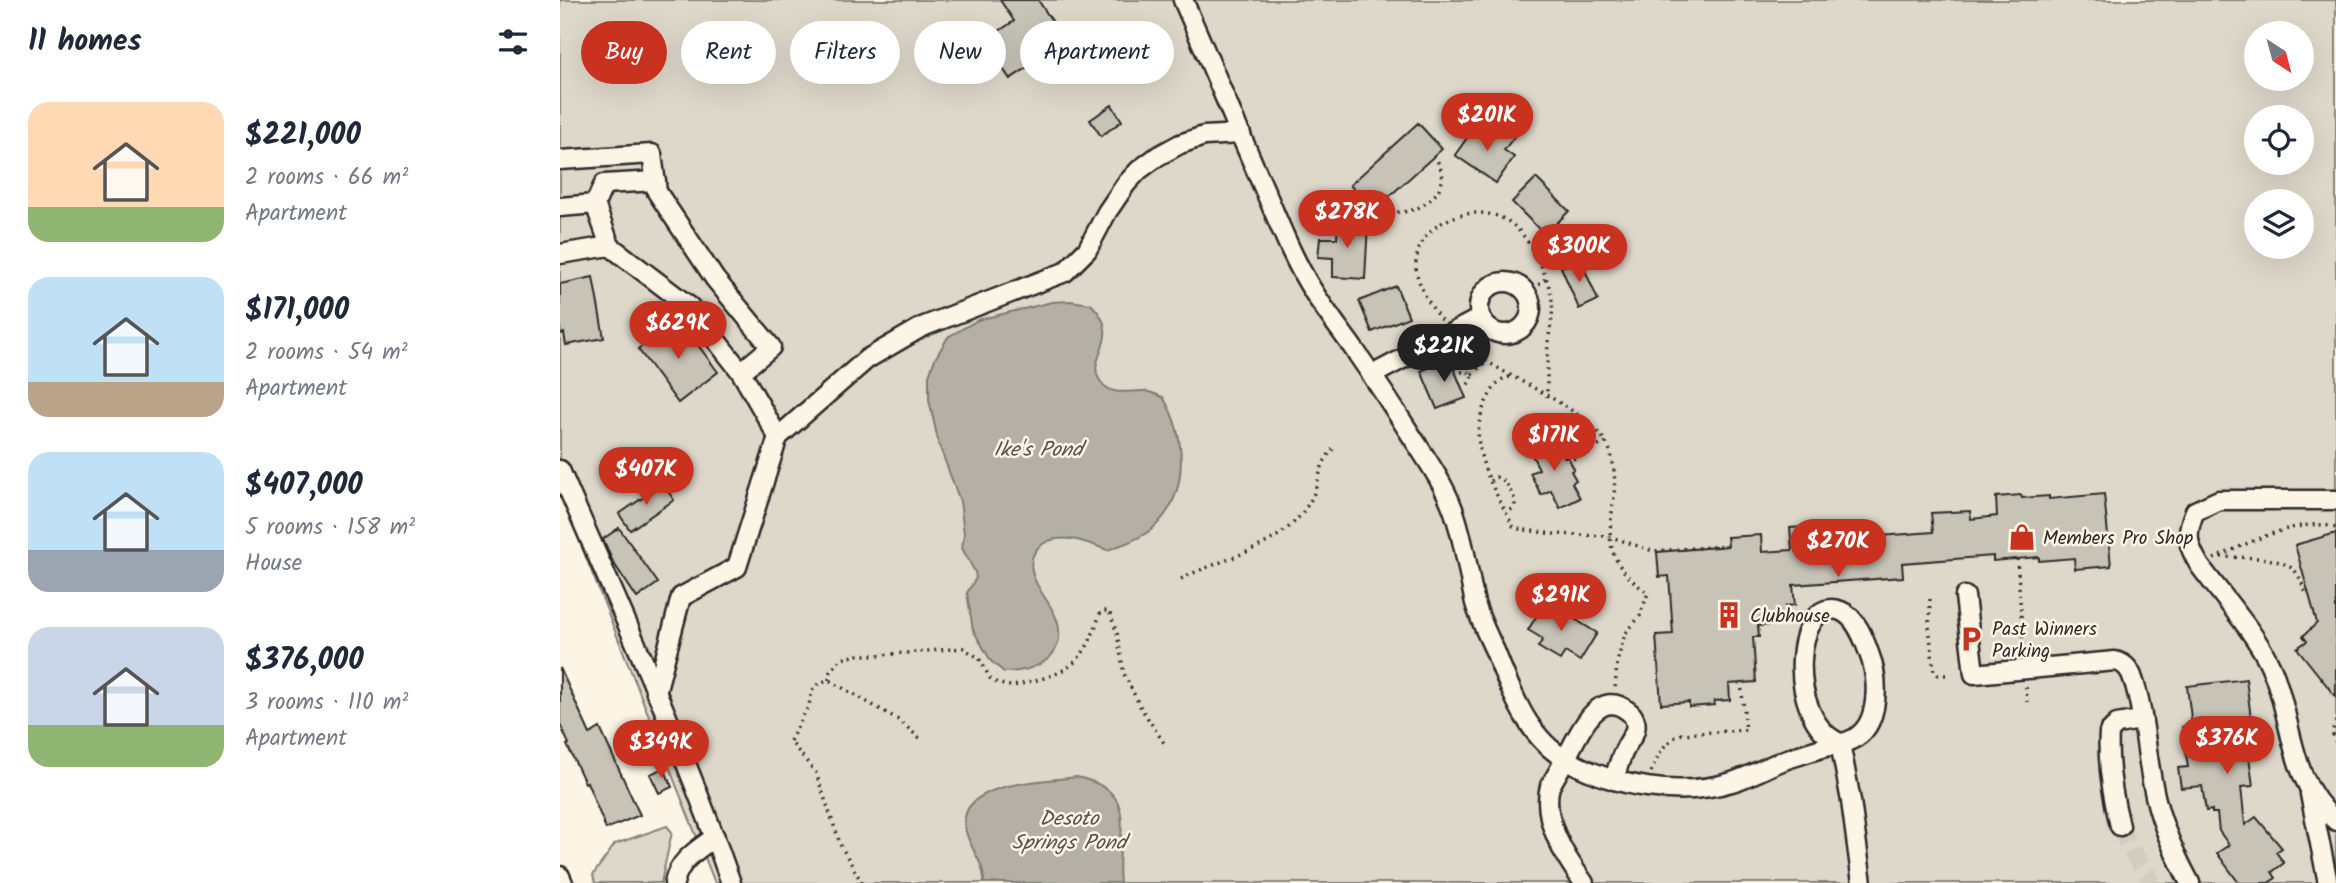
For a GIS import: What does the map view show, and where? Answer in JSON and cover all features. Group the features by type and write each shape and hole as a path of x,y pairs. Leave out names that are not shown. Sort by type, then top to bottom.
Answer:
{"street":[{"path":"1183,0 1289,244 1313,290 1435,471 1454,510 1477,609 1525,718 1548,747 1565,760 1614,780 1644,786 1696,789 1735,781 1781,761 1840,743 1852,740 1868,724 1875,700 1876,681 1869,652 1858,629 1842,612 1831,610 1820,613 1812,623 1803,651 1801,678 1815,723 1825,734 1840,743 1862,883"},
{"path":"656,693 681,597 737,567 778,437 867,359 922,327 1065,272 1087,250 1107,212 1126,184 1158,156 1204,136 1241,134"},
{"path":"560,160 652,154 657,192 715,279 771,346 741,372"},
{"path":"656,181 604,184 595,204 610,246 690,307 741,372 778,437"},
{"path":"560,207 595,204"},
{"path":"560,254 610,246"},
{"path":"1497,282 1514,283 1528,294 1531,311 1524,326 1517,331 1508,334 1491,331 1480,318 1479,300 1489,286 1497,282"},
{"path":"1372,375 1480,318"},
{"path":"560,470 656,693 731,883"},
{"path":"2328,883 2310,790 2292,748 2277,682 2269,662 2200,566 2190,550 2188,537 2195,511 2218,500 2336,500"},
{"path":"1965,596 1974,674 2072,664 2122,662 2127,667 2134,680 2157,807 2190,883"},
{"path":"1584,883 1563,850 1547,806 1550,786 1587,720 1603,705 1610,703 1620,705 1633,714 1636,729 1625,747 1614,780"},
{"path":"2120,826 2112,797 2109,732 2117,724 2141,720"},
{"path":"2310,790 2336,821"},
{"path":"674,883 680,866 715,837"},
{"path":"560,876 563,883"}],"path":[{"path":"1384,208 1398,212 1415,209 1436,194 1442,181 1437,160"},
{"path":"1547,397 1548,343 1553,310 1550,292 1536,256 1525,237 1505,219 1494,215 1471,214 1443,221 1426,237 1418,251 1416,265 1416,275 1434,312 1451,332 1486,362 1510,377 1578,414 1597,430 1611,454 1615,496 1608,536 1612,553 1624,573 1648,593 1640,616 1625,634 1617,662 1614,695"},
{"path":"1528,294 1545,279"},
{"path":"1467,385 1472,375 1486,362"},
{"path":"1461,372 1467,371 1472,375"},
{"path":"1510,377 1502,378 1485,401 1477,428 1477,440 1490,481 1513,526 1554,534 1608,536 1653,551 1724,546"},
{"path":"1573,459 1606,442"},
{"path":"1181,579 1248,552 1283,531 1310,503 1320,468 1333,449"},
{"path":"1490,481 1496,478 1505,481 1515,500 1515,507 1506,513"},
{"path":"2200,566 2242,546 2298,527 2321,525 2336,528"},
{"path":"2219,557 2259,558 2279,563 2294,570 2306,595"},
{"path":"2017,559 2024,663"},
{"path":"1930,599 1929,626 1934,671 1938,675 1950,674"},
{"path":"829,680 830,672 841,659 858,655 963,648 979,658 990,680 1007,687 1055,676 1071,667 1083,653 1093,635 1101,611 1109,611 1117,633 1124,674 1141,708 1164,743"},
{"path":"2025,676 2027,702"},
{"path":"862,883 841,846 816,773 790,741 809,705 812,691 821,682 829,680 897,719 923,741"},
{"path":"1644,786 1663,746 1673,738 1682,734 1746,730 1741,683"},
{"path":"2336,721 2332,732 2336,743"}],"shaded area":[{"path":"560,0 2336,0 2336,883 715,883 560,492"},
{"path":"667,826 672,832 661,883 595,883 593,875 615,844"}],"water":[{"name":"Ike's Pond","path":"1052,302 1091,304 1101,316 1105,336 1096,371 1103,385 1113,391 1145,391 1163,397 1177,430 1181,466 1179,483 1164,515 1142,536 1107,550 1081,541 1061,538 1044,543 1037,549 1032,558 1032,572 1058,623 1057,646 1045,661 1036,666 1004,672 991,661 973,630 967,593 976,578 975,572 962,548 964,534 960,501 939,445 929,400 929,375 948,337 978,320"},
{"name":"Desoto Springs Pond","path":"1077,777 1098,784 1111,793 1118,804 1121,817 1120,883 984,883 982,868 965,827 967,812 975,800 1007,786"}],"building":[{"path":"1000,0 1038,0 1052,21 1020,21 1020,72 1010,79 1006,73 1006,26 1014,21"},
{"path":"1112,105 1122,121 1101,136 1090,120"},
{"path":"1418,123 1442,149 1373,211 1350,185"},
{"path":"1499,126 1514,137 1504,150 1514,157 1496,183 1455,155 1474,128 1489,139"},
{"path":"1536,178 1569,211 1545,235 1512,202"},
{"path":"1338,222 1368,223 1365,279 1333,277 1333,258 1318,257 1320,238 1337,238"},
{"path":"1580,259 1598,300 1579,309 1561,267"},
{"path":"593,277 604,338 566,345 564,333 560,334 560,284"},
{"path":"1396,286 1409,317 1372,332 1359,301"},
{"path":"672,323 677,330 683,325 718,372 678,403 638,349"},
{"path":"1450,359 1466,398 1437,409 1421,371"},
{"path":"1549,437 1556,451 1560,449 1565,458 1568,457 1576,480 1572,483 1580,498 1560,508 1551,490 1541,495 1530,473 1539,469 1528,447"},
{"path":"663,484 674,500 630,530 619,514"},
{"name":"Clubhouse","path":"2104,494 2111,566 2075,569 2074,558 2039,561 2039,557 1993,561 1993,556 1902,563 1903,577 1793,585 1795,605 1786,606 1787,624 1758,626 1759,637 1753,637 1756,682 1729,684 1730,700 1714,701 1715,705 1689,707 1689,702 1661,704 1656,635 1673,634 1669,576 1659,577 1657,552 1728,546 1727,537 1761,535 1762,552 1792,550 1790,528 1852,524 1853,538 1933,532 1931,513 1970,511 1971,519 1997,516 1996,497 2049,496 2049,499"},
{"path":"619,528 658,583 637,598 613,562 603,539"},
{"path":"2336,533 2336,697 2297,648 2307,641 2303,636 2317,623 2295,545"},
{"path":"1546,601 1597,633 1580,661 1565,652 1560,660 1538,647 1543,639 1528,630"},
{"path":"560,668 590,734 600,728 640,815 606,829 560,724"},
{"path":"2246,679 2251,719 2244,720 2253,786 2241,787 2245,825 2256,817 2282,848 2276,852 2284,863 2272,872 2276,878 2268,883 2239,883 2217,853 2229,845 2219,831 2217,813 2206,811 2202,786 2181,788 2178,768 2188,767 2182,727 2192,726 2187,686"},
{"path":"664,768 672,787 659,793 650,774"}],"tunnel":[{"path":"2120,826 2129,847 2153,883"}],"place":[{"name":"Members Pro Shop","path":"2022,537"},
{"name":"Clubhouse","path":"1729,615"},
{"name":"Past Winners Parking","path":"1971,639"}]}
